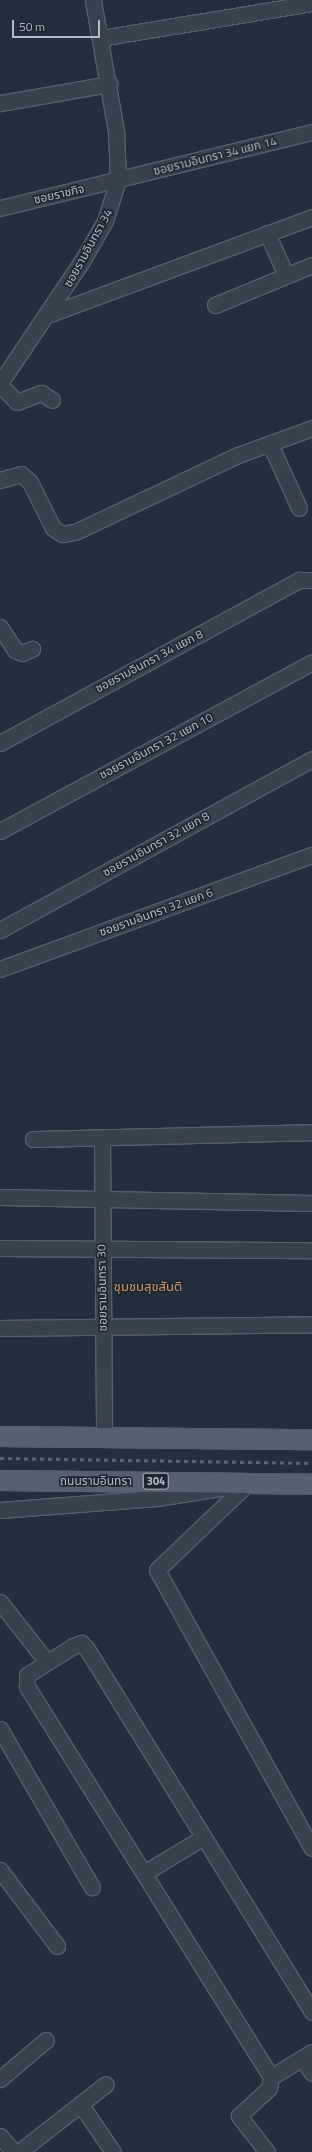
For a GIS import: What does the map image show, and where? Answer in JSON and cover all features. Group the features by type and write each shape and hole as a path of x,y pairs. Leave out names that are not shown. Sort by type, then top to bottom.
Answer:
{"main road":[{"path":"0,1436 312,1440"},
{"name":"ถนนรามอินทรา","path":"0,1480 312,1484"}],"street":[{"name":"ซอยรามอินทรา 34","path":"0,384 50,314 105,220 118,180 109,84 93,0"},
{"path":"101,38 312,3"},
{"path":"0,103 109,84"},
{"name":"ซอยรามอินทรา 34 แยก 14","path":"118,180 312,132"},
{"name":"ซอยราชกิจ","path":"0,208 118,180"},
{"path":"50,314 312,217"},
{"path":"267,233 286,275"},
{"path":"215,305 312,265"},
{"path":"0,384 17,402 41,393 52,400"},
{"path":"0,480 21,474 30,482 53,528 62,534 75,532 238,455 312,428"},
{"path":"270,444 299,508"},
{"name":"ซอยรามอินทรา 34 แยก 8","path":"0,743 305,580"},
{"path":"0,627 15,650 22,653 32,649"},
{"name":"ซอยรามอินทรา 32 แยก 10","path":"0,831 312,662"},
{"name":"ซอยรามอินทรา 32 แยก 8","path":"0,930 312,759"},
{"name":"ซอยรามอินทรา 32 แยก 6","path":"0,969 312,855"},
{"path":"33,1139 102,1139 204,1132 312,1132"},
{"name":"ซอยรามอินทรา 30","path":"102,1139 104,1438"},
{"path":"0,1197 102,1201 312,1203"},
{"path":"0,1248 312,1250"},
{"path":"3,1328 312,1324"},
{"path":"0,1510 165,1498 247,1482"},
{"path":"247,1482 157,1570 312,1848"},
{"path":"0,1602 47,1662"},
{"path":"267,2152 239,2116 269,2088 271,2077 27,1686 26,1675 81,1643 87,1649 202,1838 312,2012"},
{"path":"0,1729 92,1887"},
{"path":"144,1873 202,1838"},
{"path":"0,1870 57,1946"},
{"path":"0,2079 46,2040"},
{"path":"271,2077 307,2055 312,2073"},
{"path":"19,2152 106,2084"},
{"path":"81,2105 113,2152"},
{"path":"0,2136 14,2152"}],"railway":[{"path":"0,1458 312,1463"}],"district":[{"name":"ชุมชนสุขสันติ","path":"148,1286"}]}
